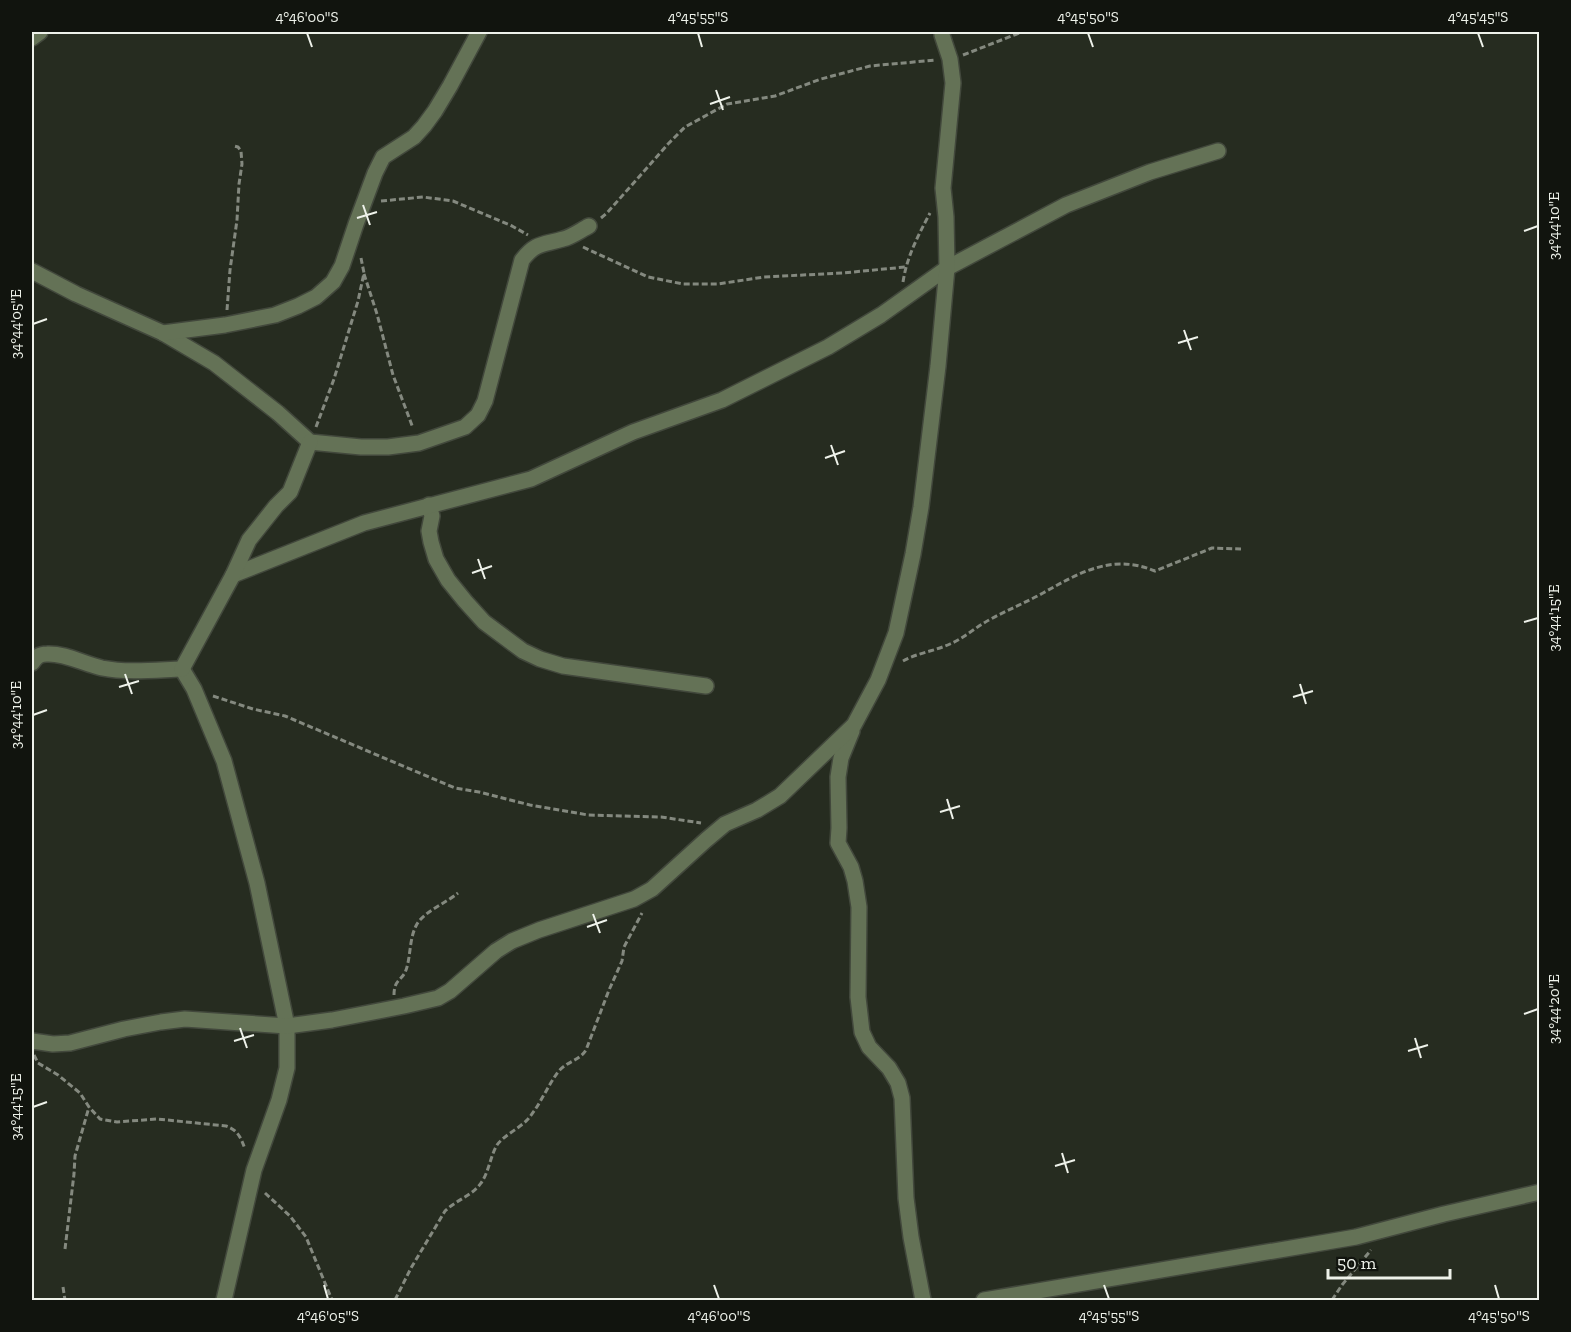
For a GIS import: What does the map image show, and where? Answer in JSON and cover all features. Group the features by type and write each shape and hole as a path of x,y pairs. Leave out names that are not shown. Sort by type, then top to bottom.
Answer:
{"street":[{"path":"32,38 40,32"},
{"path":"163,333 225,325 275,315 316,297 333,282 342,266 375,173 383,157 414,137 424,126 450,86 479,32"},
{"path":"923,1300 906,1198 902,1098 898,1083 889,1068 869,1047 862,1032 858,997 859,907 851,867 838,843 838,777 841,758 854,725 878,680 896,633 917,531 938,366 947,268 944,188 953,83 950,59 942,32"},
{"path":"233,575 357,525 531,479 633,432 722,400 857,331 947,268 1066,205 1150,172 1218,151"},
{"path":"32,271 76,294 163,333 214,363 278,412 310,442 388,447 419,443 465,427 478,415 487,395 522,260 530,250 542,243 565,239 589,226"},
{"path":"182,669 233,575 249,540 290,492 310,442"},
{"path":"429,505 432,516 429,531 431,542 436,559 448,580 484,622 523,651 563,666 706,686"},
{"path":"32,663 37,656 53,654 98,667 122,671 182,669"},
{"path":"182,669 194,689 224,761 257,883 287,1026 287,1068 279,1100 253,1174 224,1300"},
{"path":"32,1041 53,1044 70,1043 124,1029 185,1019 287,1026 332,1020 438,998 496,951 512,941 634,899 652,889 725,824 757,810 780,796 854,725"},
{"path":"984,1300 1356,1237 1539,1192"}],"path":[{"path":"589,226 607,213 685,127 727,104 775,96 821,79 870,66 950,59 1022,32"},
{"path":"225,325 243,164 241,151 234,146"},
{"path":"364,203 423,197 453,201 512,226 542,243"},
{"path":"900,300 905,267 914,244 932,211"},
{"path":"565,239 648,277 683,284 718,284 764,277 905,267"},
{"path":"360,256 393,375 419,443"},
{"path":"310,442 334,379 352,322 363,273"},
{"path":"878,680 905,660 951,644 989,620 1089,569 1120,563 1143,566 1155,571 1212,548 1241,549"},
{"path":"194,689 285,717 454,788 588,815 661,817 688,822 725,824"},
{"path":"395,1300 445,1211 452,1204 471,1195 481,1184 499,1143 529,1118 559,1071 586,1050 622,961 624,947 652,889"},
{"path":"392,1008 394,988 406,971 417,923 433,909 458,893"},
{"path":"32,1051 38,1064 80,1093 88,1107 100,1119 107,1121 157,1119 231,1128 241,1138 261,1190 290,1216 306,1237 332,1300"},
{"path":"65,1249 75,1156 88,1107"},
{"path":"1332,1300 1387,1229"},
{"path":"63,1287 65,1300"}]}
